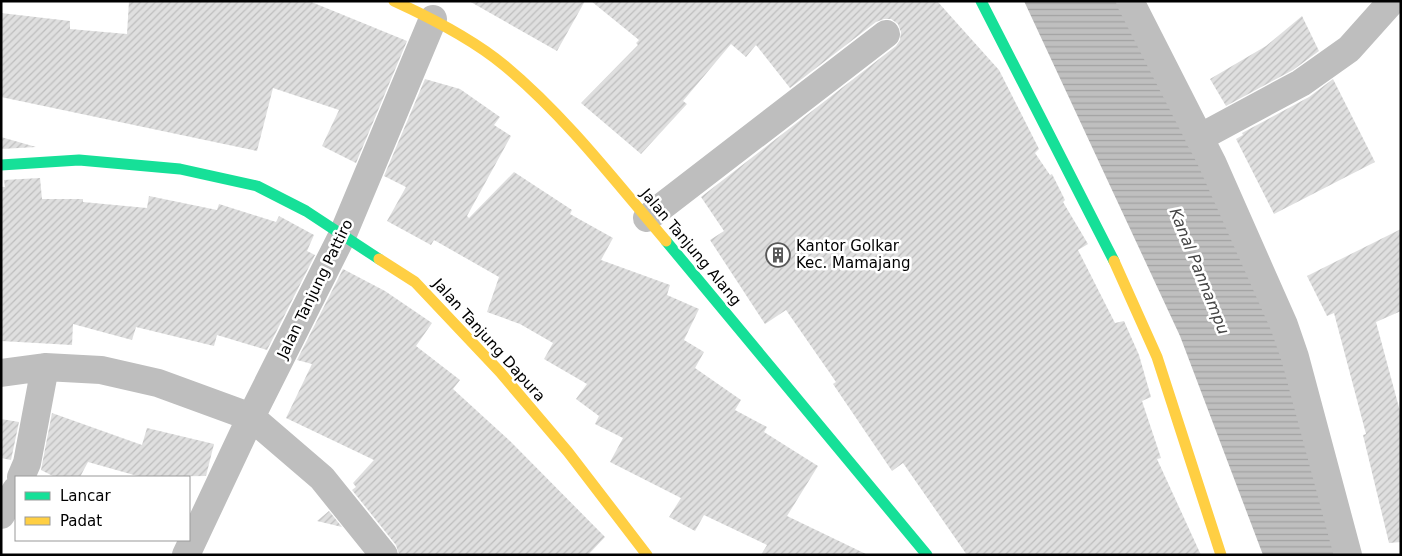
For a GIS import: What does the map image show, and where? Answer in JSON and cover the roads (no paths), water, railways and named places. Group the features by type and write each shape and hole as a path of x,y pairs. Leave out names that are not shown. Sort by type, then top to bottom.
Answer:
{"street":[{"name":"Jalan Tanjung Alang","path":"394,1 433,19 504,65 574,132 927,555"},
{"path":"981,1 1115,263 1139,315 1157,357 1221,555"},
{"path":"1130,1 1199,138 1284,325 1300,375 1348,555"},
{"path":"1199,138 1301,83 1349,50 1392,1"},
{"name":"Jalan Tanjung Pattiro","path":"186,555 251,417 343,234 433,19"},
{"path":"647,218 886,34"},
{"name":"Jalan Tanjung Dapura","path":"1,165 79,160 180,169 256,186 306,211 415,282 457,324 568,452 647,555"},
{"path":"21,476 27,463 45,367"},
{"path":"1,373 45,367 101,370 158,383 251,417 322,478 384,555"},
{"path":"1,515 15,492"}],"water":[{"name":"Kanal Pannampu","path":"1024,1 1119,1 1275,321 1339,555 1263,555 1180,336"}],"place":[{"name":"Kantor Golkar Kec. Mamajang","path":"778,255"}]}
